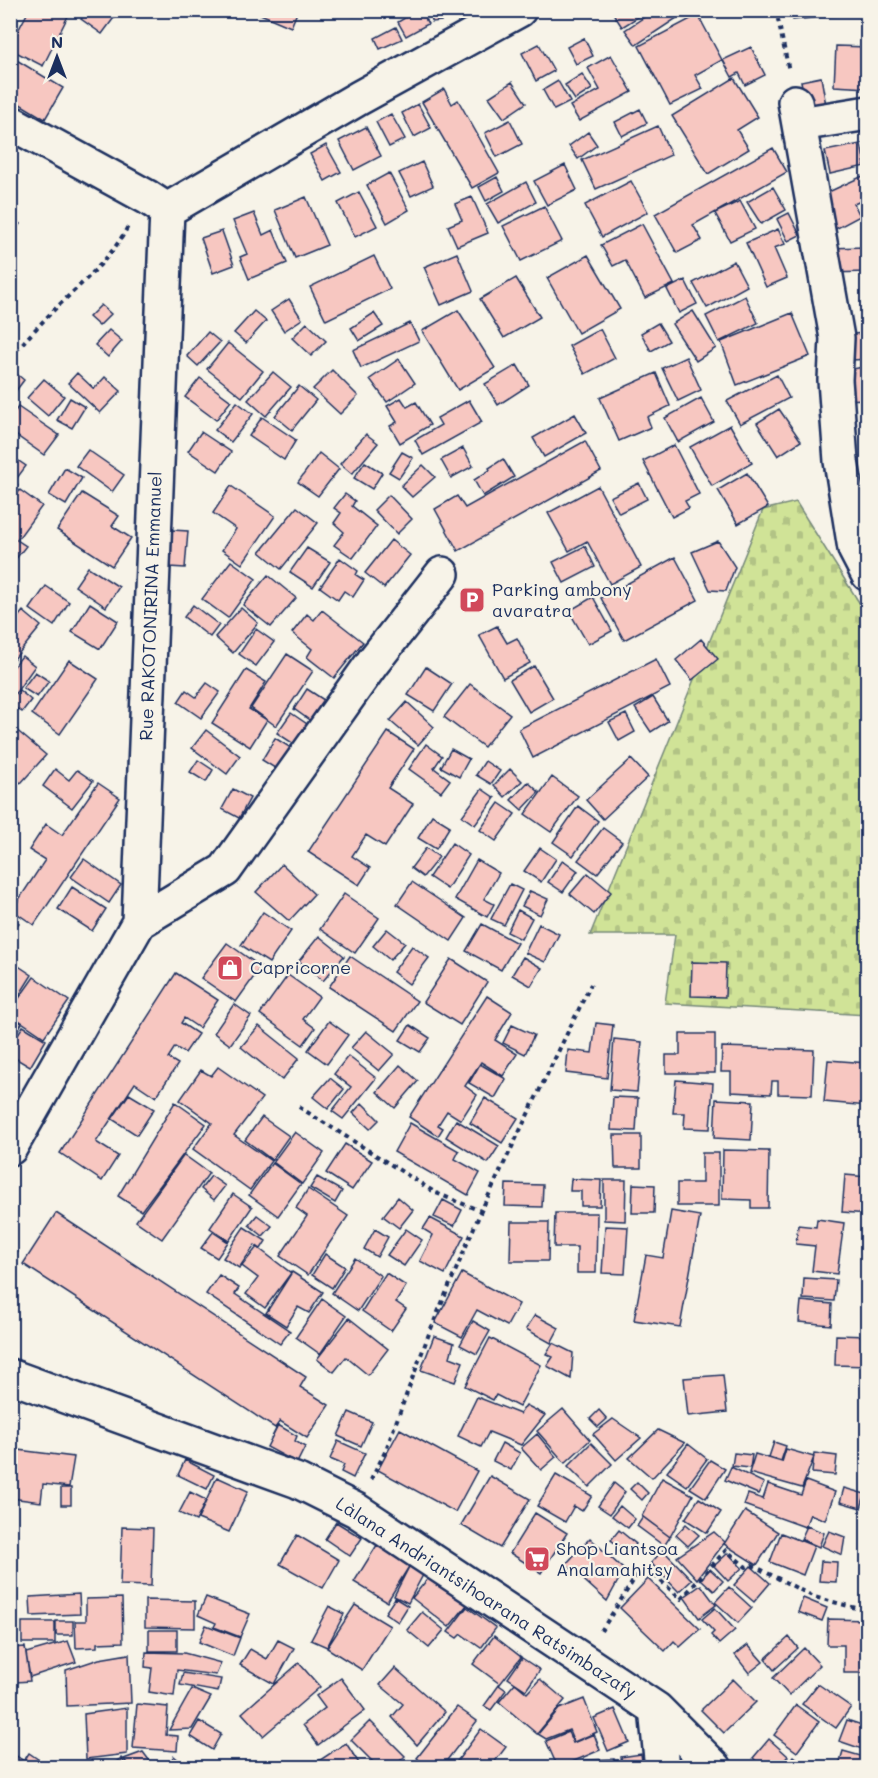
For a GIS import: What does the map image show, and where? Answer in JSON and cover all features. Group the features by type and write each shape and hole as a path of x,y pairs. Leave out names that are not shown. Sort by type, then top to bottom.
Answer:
{"street":[{"path":"10,122 157,204 360,98 519,10"},
{"path":"867,113 797,113 837,338 835,380 854,459 855,549 867,574"},
{"name":"Rue RAKOTONIRINA Emmanuel","path":"10,1148 139,922 157,204"},
{"path":"139,922 225,870 373,662 442,574"},
{"name":"Làlana Andriantsihoarana Ratsimbazafy","path":"10,1376 298,1481 356,1510 656,1709 715,1767"},
{"path":"656,1709 662,1767"}],"path":[{"path":"776,10 797,113"},
{"path":"10,357 86,280 122,238 132,219 157,204"},
{"path":"356,1510 385,1452 430,1330 481,1211 591,984"},
{"path":"299,1107 436,1193 481,1211"},
{"path":"582,1660 635,1578 645,1567 681,1599 726,1550 746,1567 752,1565 814,1597 867,1611"}],"green space":[{"path":"796,502 867,615 867,1015 665,1003 675,935 590,935 763,510"}],"building":[{"path":"29,10 71,10 43,66 10,49"},
{"path":"87,10 119,11 102,34 81,19"},
{"path":"251,10 298,10 291,27"},
{"path":"353,10 380,10 380,14 353,16"},
{"path":"418,10 428,24 406,36 398,22"},
{"path":"611,10 645,10 646,12 622,27"},
{"path":"655,10 689,10 636,45 625,30"},
{"path":"792,10 851,10 852,14 793,20"},
{"path":"440,11 441,21 432,22 431,12"},
{"path":"698,15 722,60 695,75 703,89 670,105 639,46"},
{"path":"396,27 402,39 380,49 375,38"},
{"path":"584,38 593,56 576,64 567,47"},
{"path":"539,44 554,71 536,81 522,53"},
{"path":"836,46 868,47 868,88 834,86"},
{"path":"751,47 765,75 745,85 739,73 732,77 723,60"},
{"path":"611,55 632,92 579,121 570,106 600,90 588,68"},
{"path":"10,56 63,88 45,119 10,98"},
{"path":"582,74 592,89 575,100 565,85"},
{"path":"821,77 826,105 806,109 801,81"},
{"path":"734,78 758,117 737,130 749,149 708,174 672,116"},
{"path":"558,81 570,102 554,110 543,90"},
{"path":"512,82 526,103 504,118 489,97"},
{"path":"444,89 452,104 458,100 499,173 472,188 422,102"},
{"path":"418,104 431,128 414,137 402,113"},
{"path":"640,109 647,123 622,136 615,122"},
{"path":"391,114 405,139 389,147 376,122"},
{"path":"510,120 522,144 497,157 485,133"},
{"path":"658,126 671,155 596,189 582,160"},
{"path":"366,127 381,156 354,170 339,141"},
{"path":"588,132 597,145 578,159 569,146"},
{"path":"861,144 865,166 830,174 825,151"},
{"path":"326,145 341,172 325,181 310,154"},
{"path":"773,148 787,172 693,225 702,240 677,253 655,214"},
{"path":"422,162 433,186 411,196 399,173"},
{"path":"565,165 577,190 547,205 534,181"},
{"path":"389,173 409,210 387,223 367,185"},
{"path":"865,175 868,181 868,198 854,204 860,216 830,232 820,196"},
{"path":"497,177 504,191 486,201 479,187"},
{"path":"631,181 648,212 602,237 585,205"},
{"path":"526,182 536,202 498,223 487,204"},
{"path":"773,187 786,210 761,224 747,202"},
{"path":"359,192 377,226 355,237 338,203"},
{"path":"306,197 327,245 295,258 275,210"},
{"path":"472,197 488,233 457,246 448,226 462,220 455,204"},
{"path":"740,201 755,229 730,241 715,213"},
{"path":"544,206 562,241 521,261 503,226"},
{"path":"254,213 263,235 273,230 287,263 249,279 240,257 247,254 233,221"},
{"path":"789,213 800,235 788,241 777,219"},
{"path":"865,215 868,215 868,245 867,245"},
{"path":"10,217 20,224 10,237"},
{"path":"642,224 674,284 645,298 625,260 613,266 601,245"},
{"path":"778,229 785,244 774,248 787,278 766,287 746,243"},
{"path":"222,231 234,265 213,273 201,238"},
{"path":"868,247 868,272 826,273 825,248"},
{"path":"457,253 473,291 441,305 424,267"},
{"path":"588,255 620,309 578,333 547,278"},
{"path":"374,256 390,289 326,320 310,287"},
{"path":"734,261 747,286 707,308 693,283"},
{"path":"516,278 540,317 504,338 480,299"},
{"path":"685,280 697,304 679,313 667,289"},
{"path":"745,296 758,323 719,342 706,316"},
{"path":"289,299 302,319 284,331 271,311"},
{"path":"101,305 111,314 99,326 89,317"},
{"path":"458,310 495,368 458,390 422,331"},
{"path":"254,311 266,321 246,343 234,333"},
{"path":"693,311 716,348 696,361 672,324"},
{"path":"374,313 383,326 359,341 351,328"},
{"path":"792,313 810,356 737,385 721,342"},
{"path":"307,323 326,341 311,356 292,338"},
{"path":"410,323 419,341 361,368 353,350"},
{"path":"658,323 669,341 651,351 641,333"},
{"path":"600,329 615,358 585,374 569,346"},
{"path":"109,330 122,341 108,357 95,345"},
{"path":"208,332 220,342 198,366 187,356"},
{"path":"868,333 868,359 853,360 852,334"},
{"path":"228,343 263,371 242,397 207,369"},
{"path":"686,357 701,390 678,401 662,368"},
{"path":"399,359 415,383 387,402 370,379"},
{"path":"517,365 529,385 498,405 485,384"},
{"path":"868,366 868,399 842,400 838,372"},
{"path":"12,370 24,380 12,396 10,395 10,372"},
{"path":"332,370 358,396 340,414 313,389"},
{"path":"273,372 291,387 266,416 248,400"},
{"path":"77,373 94,389 105,377 121,391 100,413 68,383"},
{"path":"656,373 670,406 647,417 651,427 619,441 600,398"},
{"path":"777,375 789,398 740,424 727,401"},
{"path":"200,378 231,401 216,420 185,397"},
{"path":"44,379 64,396 48,416 27,398"},
{"path":"299,386 316,400 292,430 275,416"},
{"path":"70,398 85,407 72,428 57,420"},
{"path":"401,398 407,407 416,402 430,425 400,443 390,426 397,422 387,406"},
{"path":"701,398 714,422 678,442 665,418"},
{"path":"469,400 482,422 423,455 415,440 441,425 437,418"},
{"path":"237,402 253,414 231,442 215,430"},
{"path":"18,407 59,435 44,455 10,431 10,418"},
{"path":"779,409 801,441 778,456 757,423"},
{"path":"575,414 586,433 544,457 533,438"},
{"path":"262,417 296,440 284,460 249,436"},
{"path":"730,425 752,463 712,486 690,447"},
{"path":"201,432 231,452 218,471 188,451"},
{"path":"366,434 378,443 352,474 340,464"},
{"path":"585,441 601,471 458,551 435,509 457,496 465,508"},
{"path":"674,445 699,494 685,501 689,508 672,517 643,461"},
{"path":"463,448 473,466 451,478 441,460"},
{"path":"88,450 124,475 112,492 76,466"},
{"path":"402,452 413,458 399,478 389,472"},
{"path":"319,453 339,469 318,496 298,482"},
{"path":"10,455 26,466 17,478 10,473"},
{"path":"503,459 514,477 483,496 474,480"},
{"path":"365,462 382,473 372,489 354,478"},
{"path":"423,465 435,477 412,497 401,486"},
{"path":"65,468 82,478 66,505 49,495"},
{"path":"747,473 768,507 738,524 718,490"},
{"path":"10,479 18,485 10,494"},
{"path":"639,483 647,499 619,513 610,497"},
{"path":"231,486 275,516 242,564 222,550 236,529 213,513"},
{"path":"598,486 641,567 610,584 587,541 569,551 548,513"},
{"path":"20,490 42,506 17,540 26,546 10,566 10,504"},
{"path":"82,493 119,516 112,526 131,538 112,566 57,530"},
{"path":"345,494 355,501 352,506 377,526 353,558 334,545 344,532 334,523 341,513 334,508"},
{"path":"389,495 412,519 397,534 374,510"},
{"path":"297,507 318,523 281,569 260,552"},
{"path":"172,530 188,531 185,568 169,567"},
{"path":"391,540 410,555 384,588 365,573"},
{"path":"718,541 735,567 726,591 710,590 692,552"},
{"path":"585,546 595,567 564,583 553,562"},
{"path":"307,548 330,562 313,587 290,572"},
{"path":"675,557 698,600 624,640 601,598"},
{"path":"340,558 358,571 356,575 364,580 353,597 344,591 338,600 320,587"},
{"path":"231,561 256,579 228,618 202,599"},
{"path":"88,567 119,587 106,607 75,586"},
{"path":"268,575 296,598 271,627 243,605"},
{"path":"46,586 69,602 54,626 30,609"},
{"path":"593,597 612,631 588,644 569,611"},
{"path":"90,603 118,621 100,649 72,632"},
{"path":"193,605 219,625 210,637 184,617"},
{"path":"241,608 258,623 233,653 215,637"},
{"path":"322,610 363,642 334,678 307,657 312,649 292,633 307,614 314,620"},
{"path":"23,611 41,626 10,664 10,627"},
{"path":"497,626 507,643 517,638 530,663 503,678 479,635"},
{"path":"256,629 274,642 256,666 239,654"},
{"path":"701,639 718,659 692,680 676,660"},
{"path":"287,654 313,671 276,726 251,708"},
{"path":"22,656 35,666 15,694 10,691 10,671"},
{"path":"656,659 670,687 533,758 519,729"},
{"path":"69,660 98,679 60,734 32,714"},
{"path":"534,666 553,698 529,712 510,680"},
{"path":"426,667 452,684 434,711 408,695"},
{"path":"246,670 266,682 249,709 267,720 250,747 212,723"},
{"path":"35,672 49,681 37,697 23,688"},
{"path":"207,683 220,692 201,718 178,702 186,690 196,697"},
{"path":"470,684 510,714 484,747 444,717"},
{"path":"307,689 327,702 312,722 294,709"},
{"path":"19,690 31,700 22,712 10,704 10,700"},
{"path":"653,697 668,721 651,732 635,708"},
{"path":"407,702 434,727 418,745 390,721"},
{"path":"291,713 310,726 297,746 277,733"},
{"path":"626,714 635,732 619,741 609,722"},
{"path":"14,728 46,755 21,783 10,774 10,732"},
{"path":"206,730 240,756 227,774 192,748"},
{"path":"388,732 414,749 388,788 413,804 385,847 366,835 352,856 370,868 359,885 308,852"},
{"path":"275,738 291,748 278,770 262,760"},
{"path":"426,744 442,756 434,768 450,780 441,792 409,769"},
{"path":"451,749 469,759 459,777 441,767"},
{"path":"631,759 648,777 603,819 586,800"},
{"path":"198,760 213,770 206,782 190,772"},
{"path":"485,761 500,771 491,784 476,775"},
{"path":"55,769 69,780 77,770 93,781 72,808 43,786"},
{"path":"510,769 522,781 505,797 494,785"},
{"path":"552,777 578,796 551,832 525,814"},
{"path":"528,782 539,792 522,810 511,800"},
{"path":"98,783 120,798 34,925 12,910 45,860 29,850 46,824 62,835"},
{"path":"233,789 250,798 239,818 222,809"},
{"path":"482,789 495,798 475,825 462,816"},
{"path":"499,803 515,814 496,841 480,830"},
{"path":"578,806 598,821 573,856 553,842"},
{"path":"432,815 450,826 436,849 418,838"},
{"path":"603,828 622,842 597,874 578,860"},
{"path":"452,843 469,855 447,889 429,877"},
{"path":"426,848 439,857 423,877 411,868"},
{"path":"540,848 556,859 541,882 524,871"},
{"path":"84,859 121,885 109,903 71,877"},
{"path":"477,860 499,873 484,899 494,904 487,917 455,899"},
{"path":"563,860 578,871 563,892 548,882"},
{"path":"282,864 314,894 289,921 256,892"},
{"path":"588,873 611,892 594,914 570,894"},
{"path":"412,882 466,918 451,941 397,904"},
{"path":"510,884 522,890 504,925 491,919"},
{"path":"72,887 106,909 92,931 58,909"},
{"path":"530,891 548,899 540,915 522,906"},
{"path":"344,894 379,918 355,953 320,929"},
{"path":"518,910 532,918 521,939 507,932"},
{"path":"263,912 291,931 269,963 241,945"},
{"path":"10,917 19,923 10,934"},
{"path":"482,924 517,943 501,970 466,951"},
{"path":"539,924 559,934 545,962 525,953"},
{"path":"387,929 405,943 390,960 373,946"},
{"path":"319,936 344,956 323,981 299,961"},
{"path":"227,943 261,967 236,1002 201,978"},
{"path":"412,946 429,958 409,984 393,972"},
{"path":"350,956 417,1001 396,1031 329,987"},
{"path":"523,957 542,968 531,986 512,975"},
{"path":"451,959 487,982 460,1025 423,1002"},
{"path":"692,962 726,963 725,997 691,996"},
{"path":"14,963 32,975 10,1010 10,969"},
{"path":"176,973 218,1000 199,1028 184,1018 181,1023 198,1034 185,1053 175,1047 168,1058 178,1064 156,1097 135,1083 96,1142 118,1156 102,1181 60,1153"},
{"path":"288,975 319,997 303,1019 315,1028 303,1045 260,1014"},
{"path":"34,977 69,1001 44,1037 10,1014"},
{"path":"487,996 512,1012 495,1040 517,1054 503,1076 481,1062 465,1086 477,1095 461,1120 447,1111 438,1125 443,1128 438,1136 409,1117"},
{"path":"234,1004 251,1016 230,1045 214,1033"},
{"path":"10,1016 22,1023 10,1042"},
{"path":"329,1021 348,1035 327,1064 308,1050"},
{"path":"596,1023 613,1025 607,1078 566,1073 568,1050 592,1053"},
{"path":"410,1025 430,1038 420,1052 400,1040"},
{"path":"512,1025 534,1035 525,1054 503,1043"},
{"path":"23,1026 46,1040 30,1067 10,1055 10,1047"},
{"path":"259,1026 299,1058 282,1080 241,1047"},
{"path":"366,1031 394,1054 379,1071 351,1048"},
{"path":"680,1034 715,1034 715,1073 666,1073 666,1055 680,1055"},
{"path":"614,1039 642,1042 637,1092 610,1090"},
{"path":"722,1047 814,1050 812,1095 778,1094 778,1081 772,1081 771,1094 731,1092 731,1072 721,1072"},
{"path":"348,1056 376,1078 343,1119 332,1111 351,1087 334,1074"},
{"path":"828,1060 868,1063 868,1106 824,1102"},
{"path":"480,1064 506,1079 495,1098 469,1083"},
{"path":"400,1065 418,1081 395,1108 377,1092"},
{"path":"218,1067 262,1098 234,1135 271,1161 250,1190 193,1149 212,1123 180,1100 201,1070 211,1076"},
{"path":"330,1078 344,1089 328,1109 313,1097"},
{"path":"676,1080 713,1083 710,1129 684,1128 685,1113 673,1113"},
{"path":"129,1094 154,1109 137,1135 112,1119"},
{"path":"613,1097 638,1098 636,1131 611,1130"},
{"path":"485,1098 518,1118 502,1143 470,1123"},
{"path":"716,1099 753,1101 751,1140 714,1138"},
{"path":"175,1102 206,1124 141,1211 118,1196"},
{"path":"362,1103 379,1120 370,1129 353,1113"},
{"path":"262,1117 289,1136 272,1160 245,1140"},
{"path":"456,1120 499,1146 488,1163 446,1137"},
{"path":"410,1123 459,1151 455,1159 480,1173 468,1195 394,1152"},
{"path":"295,1132 324,1153 302,1184 273,1162"},
{"path":"614,1135 641,1135 641,1168 615,1168"},
{"path":"345,1144 372,1161 352,1190 326,1173"},
{"path":"723,1150 769,1151 768,1208 751,1208 751,1200 722,1199"},
{"path":"702,1153 719,1153 719,1206 677,1206 677,1183 702,1183"},
{"path":"184,1155 209,1173 162,1239 136,1221"},
{"path":"272,1163 301,1184 278,1216 249,1195"},
{"path":"845,1175 868,1177 868,1214 842,1212"},
{"path":"211,1176 225,1186 214,1200 201,1189"},
{"path":"317,1177 342,1191 335,1203 310,1188"},
{"path":"571,1179 601,1180 600,1206 581,1206 581,1191 570,1191"},
{"path":"604,1180 626,1180 625,1221 604,1220"},
{"path":"506,1184 543,1185 542,1207 505,1206"},
{"path":"633,1184 655,1185 654,1213 632,1213"},
{"path":"308,1189 348,1216 308,1275 280,1256 307,1216 296,1208"},
{"path":"233,1194 252,1207 229,1241 210,1228"},
{"path":"398,1197 413,1210 399,1228 383,1216"},
{"path":"443,1200 462,1210 454,1226 434,1217"},
{"path":"671,1211 700,1216 680,1327 634,1320 646,1255 663,1258"},
{"path":"56,1213 306,1377 300,1387 329,1405 307,1438 280,1421 275,1428 23,1264"},
{"path":"555,1213 597,1213 596,1273 577,1273 577,1247 554,1247"},
{"path":"257,1215 272,1226 263,1236 249,1225"},
{"path":"430,1218 464,1236 445,1274 420,1261 433,1235 423,1229"},
{"path":"817,1219 844,1223 837,1274 812,1271 815,1246 796,1244 798,1225 816,1227"},
{"path":"511,1222 549,1222 548,1261 510,1261"},
{"path":"605,1226 628,1227 625,1274 602,1273"},
{"path":"244,1227 266,1241 261,1249 255,1245 239,1268 223,1258"},
{"path":"375,1229 388,1237 377,1257 364,1249"},
{"path":"406,1229 422,1240 404,1266 387,1255"},
{"path":"213,1232 228,1242 217,1258 201,1248"},
{"path":"10,1247 18,1252 10,1261"},
{"path":"257,1247 291,1273 265,1308 246,1294 258,1278 242,1266"},
{"path":"325,1254 345,1267 332,1288 312,1275"},
{"path":"355,1258 381,1276 358,1311 332,1293"},
{"path":"292,1272 323,1292 309,1313 298,1307 286,1326 266,1313"},
{"path":"386,1273 406,1286 396,1302 406,1309 391,1331 362,1311"},
{"path":"462,1273 519,1304 507,1326 477,1310 462,1337 435,1323"},
{"path":"219,1275 239,1288 235,1294 290,1331 280,1344 206,1294"},
{"path":"804,1278 836,1280 834,1301 803,1299"},
{"path":"322,1299 346,1316 320,1354 296,1337"},
{"path":"801,1301 832,1304 831,1325 799,1322"},
{"path":"535,1315 559,1328 551,1343 526,1329"},
{"path":"349,1318 388,1349 368,1375 346,1357 334,1372 317,1359"},
{"path":"473,1321 490,1331 477,1354 460,1345"},
{"path":"836,1335 868,1336 868,1366 835,1365"},
{"path":"434,1336 454,1343 450,1357 463,1362 455,1382 421,1370"},
{"path":"490,1338 541,1365 519,1407 496,1395 493,1400 465,1386"},
{"path":"553,1343 573,1353 571,1379 547,1366 553,1357 546,1354"},
{"path":"723,1375 727,1412 688,1416 684,1378"},
{"path":"477,1397 520,1414 526,1405 545,1415 521,1445 489,1432 481,1447 458,1436"},
{"path":"563,1409 590,1440 565,1463 537,1431"},
{"path":"599,1410 607,1419 598,1427 590,1419"},
{"path":"349,1412 372,1422 361,1446 338,1436"},
{"path":"613,1419 641,1438 616,1460 593,1434"},
{"path":"278,1425 297,1436 295,1441 305,1447 297,1463 267,1447"},
{"path":"400,1429 477,1471 455,1512 378,1470"},
{"path":"658,1430 685,1443 652,1478 629,1458"},
{"path":"537,1434 556,1457 541,1470 521,1448"},
{"path":"338,1441 365,1453 353,1478 341,1472 344,1465 330,1459"},
{"path":"774,1442 786,1446 781,1461 769,1457"},
{"path":"502,1443 520,1453 511,1470 493,1461"},
{"path":"591,1443 612,1464 589,1487 568,1466"},
{"path":"688,1444 707,1459 687,1486 667,1472"},
{"path":"10,1449 74,1457 69,1487 43,1484 41,1502 11,1498 15,1475 10,1475"},
{"path":"786,1449 814,1457 802,1488 749,1473 755,1454 782,1462"},
{"path":"734,1453 752,1455 750,1468 732,1466"},
{"path":"814,1453 837,1456 835,1475 812,1473"},
{"path":"185,1460 214,1475 207,1489 178,1475"},
{"path":"710,1460 725,1469 706,1498 690,1488"},
{"path":"731,1467 764,1483 758,1494 725,1480"},
{"path":"556,1475 592,1496 582,1511 574,1506 565,1522 537,1506"},
{"path":"490,1476 530,1499 500,1548 461,1525"},
{"path":"217,1477 248,1491 229,1532 198,1519"},
{"path":"662,1478 693,1495 670,1537 642,1516"},
{"path":"806,1481 835,1492 825,1520 810,1514 805,1527 744,1505 748,1494 763,1499 768,1484 801,1495"},
{"path":"637,1482 648,1493 642,1500 630,1489"},
{"path":"614,1483 625,1492 610,1514 598,1506"},
{"path":"61,1488 71,1488 71,1505 61,1505"},
{"path":"844,1488 865,1494 861,1508 840,1502"},
{"path":"190,1492 206,1500 196,1521 179,1513"},
{"path":"699,1498 721,1512 707,1533 685,1519"},
{"path":"620,1506 635,1519 628,1528 612,1516"},
{"path":"745,1511 778,1532 757,1565 724,1544"},
{"path":"535,1513 567,1533 541,1573 510,1553"},
{"path":"643,1517 670,1537 664,1546 637,1526"},
{"path":"336,1522 362,1538 350,1556 325,1539"},
{"path":"686,1524 699,1535 688,1546 676,1535"},
{"path":"807,1526 824,1533 819,1547 801,1539"},
{"path":"122,1527 153,1528 151,1586 120,1585"},
{"path":"619,1530 636,1544 629,1554 611,1540"},
{"path":"829,1531 845,1537 842,1555 822,1546"},
{"path":"714,1532 725,1542 697,1579 677,1557"},
{"path":"781,1533 814,1546 803,1575 770,1562"},
{"path":"297,1535 339,1560 323,1588 280,1564"},
{"path":"590,1538 624,1570 607,1601 566,1564"},
{"path":"377,1545 410,1565 387,1602 354,1582"},
{"path":"663,1550 692,1580 679,1592 651,1563"},
{"path":"728,1553 742,1568 728,1581 714,1566"},
{"path":"821,1561 837,1562 836,1582 819,1581"},
{"path":"410,1565 424,1573 408,1603 394,1596"},
{"path":"751,1566 770,1583 754,1602 734,1585"},
{"path":"710,1569 723,1581 714,1591 701,1579"},
{"path":"430,1576 467,1605 449,1627 412,1598"},
{"path":"648,1579 700,1629 680,1647 674,1641 665,1651 620,1608"},
{"path":"701,1585 716,1605 699,1618 684,1597"},
{"path":"729,1587 752,1608 738,1623 715,1602"},
{"path":"79,1594 80,1614 31,1616 30,1597"},
{"path":"206,1597 250,1614 240,1637 214,1627 216,1623 198,1615"},
{"path":"122,1598 123,1642 97,1643 97,1647 76,1648 75,1621 86,1621 86,1599"},
{"path":"395,1598 408,1606 398,1622 385,1613"},
{"path":"803,1598 827,1608 822,1621 798,1612"},
{"path":"145,1600 195,1601 195,1628 145,1627"},
{"path":"355,1605 390,1626 362,1670 327,1648"},
{"path":"329,1606 344,1614 327,1647 311,1640"},
{"path":"467,1607 496,1628 481,1648 461,1634 457,1638 448,1632"},
{"path":"715,1608 735,1630 719,1644 711,1635 714,1632 702,1619"},
{"path":"422,1612 444,1630 429,1648 407,1630"},
{"path":"828,1619 868,1620 868,1673 844,1673 844,1645 827,1645"},
{"path":"56,1621 73,1621 73,1635 56,1635"},
{"path":"22,1622 55,1622 55,1643 22,1643"},
{"path":"206,1625 240,1638 233,1656 199,1642"},
{"path":"149,1630 177,1630 177,1651 149,1651"},
{"path":"494,1636 521,1657 500,1684 473,1664"},
{"path":"789,1637 798,1648 774,1670 765,1659"},
{"path":"278,1640 294,1648 274,1684 240,1665 250,1649 267,1659"},
{"path":"68,1641 76,1662 30,1677 26,1653"},
{"path":"748,1645 763,1662 749,1673 735,1655"},
{"path":"25,1647 30,1681 16,1682 15,1664 10,1664 10,1648"},
{"path":"804,1648 820,1665 789,1695 773,1678"},
{"path":"146,1652 184,1653 221,1663 216,1675 177,1670 174,1696 149,1692 152,1668 145,1667"},
{"path":"129,1654 131,1703 67,1706 66,1670 99,1659"},
{"path":"522,1658 540,1670 526,1690 508,1678"},
{"path":"299,1663 320,1687 263,1736 242,1713"},
{"path":"395,1668 445,1712 417,1745 392,1717 403,1704 380,1685"},
{"path":"183,1673 221,1679 218,1692 180,1685"},
{"path":"341,1678 365,1710 318,1745 303,1725 325,1708 316,1696"},
{"path":"540,1679 565,1700 537,1734 499,1702 515,1683 527,1693"},
{"path":"733,1679 756,1702 724,1733 701,1710"},
{"path":"818,1684 851,1707 836,1728 802,1704"},
{"path":"499,1685 506,1690 491,1710 484,1706"},
{"path":"192,1689 211,1697 192,1729 169,1730"},
{"path":"584,1699 597,1732 574,1742 569,1730 546,1739 538,1734 559,1709"},
{"path":"137,1704 168,1707 166,1735 178,1736 177,1751 133,1748"},
{"path":"796,1705 819,1722 797,1752 774,1735"},
{"path":"457,1707 477,1721 441,1768 429,1768 417,1758"},
{"path":"127,1708 127,1754 86,1759 84,1714"},
{"path":"615,1709 629,1742 608,1751 594,1718"},
{"path":"847,1720 868,1727 868,1751 839,1741"},
{"path":"199,1721 221,1734 212,1750 190,1736"},
{"path":"370,1721 405,1756 393,1768 379,1768 351,1740"},
{"path":"481,1729 506,1747 490,1768 452,1768"},
{"path":"568,1732 573,1743 594,1734 600,1750 558,1768 546,1741"},
{"path":"769,1739 788,1756 778,1768 764,1768 753,1758"},
{"path":"346,1743 362,1768 312,1768 311,1766"},
{"path":"843,1751 868,1758 868,1768 838,1768"},
{"path":"143,1752 155,1768 130,1768 124,1759"},
{"path":"12,1753 24,1761 29,1753 42,1762 39,1768 10,1768"},
{"path":"641,1754 643,1768 622,1768 621,1757"},
{"path":"174,1756 188,1768 165,1768"},
{"path":"794,1756 809,1768 785,1768"},
{"path":"121,1758 128,1768 108,1768"},
{"path":"614,1759 614,1768 586,1768 586,1760"}],"place":[{"name":"Parking ambony avaratra","path":"472,600"},
{"name":"Capricorne","path":"230,968"},
{"name":"Shop Liantsoa Analamahitsy","path":"537,1559"}]}
